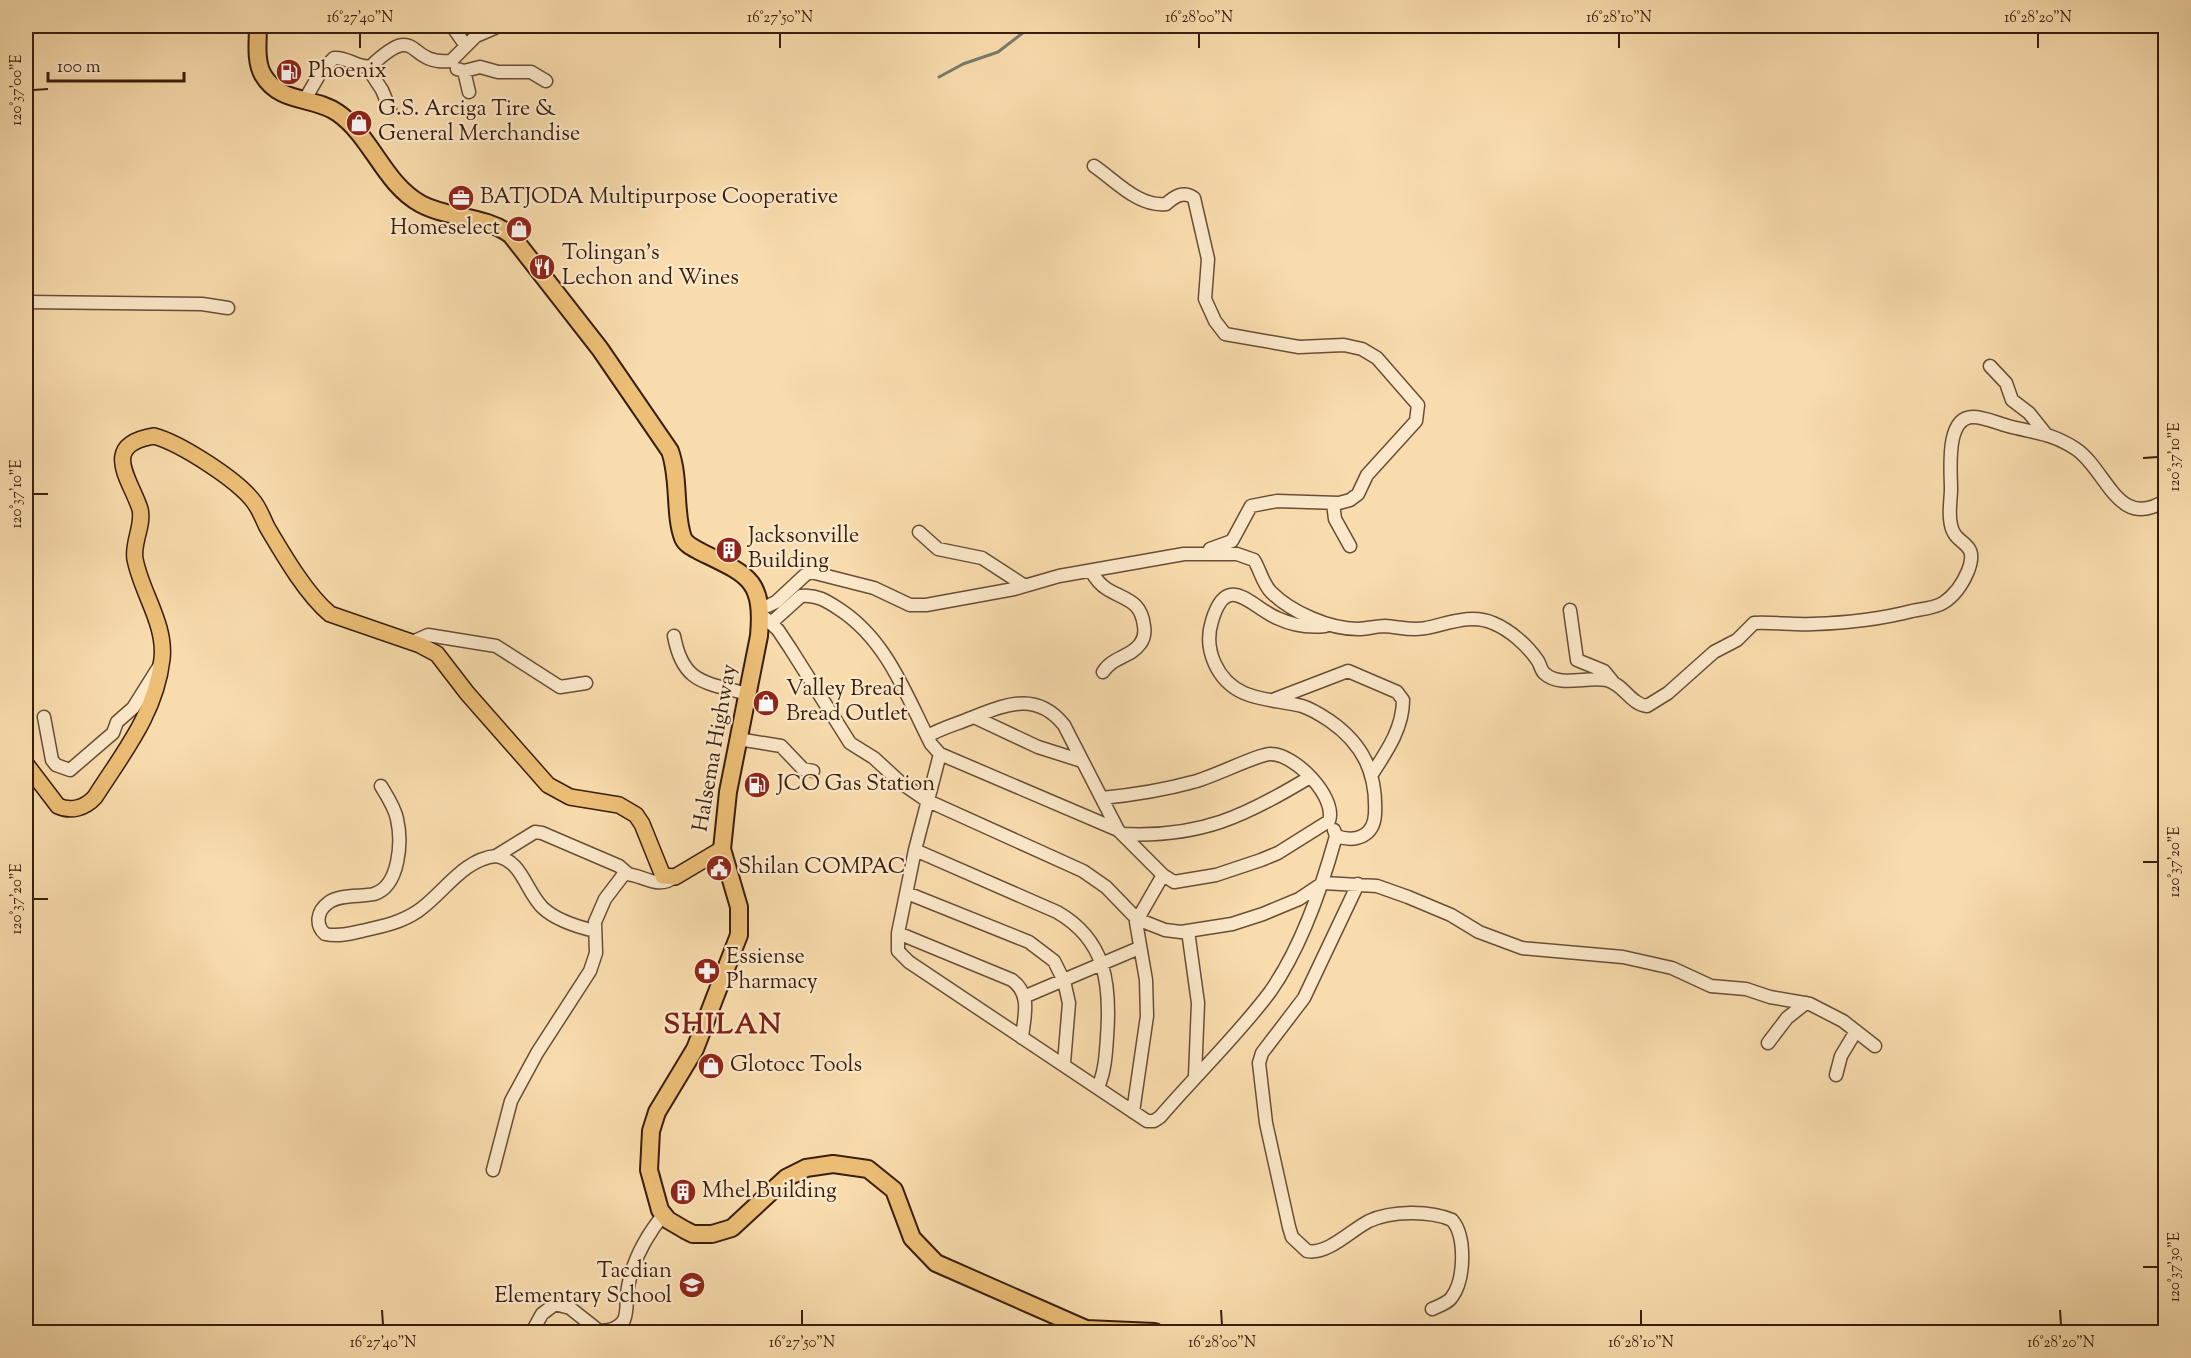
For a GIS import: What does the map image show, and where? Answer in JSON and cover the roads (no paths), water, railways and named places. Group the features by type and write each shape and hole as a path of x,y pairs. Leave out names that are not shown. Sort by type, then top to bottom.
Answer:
{"highway":[{"path":"258,26 259,63 262,74 285,96 332,110 346,120 399,185 421,203 484,222 511,235 600,349 670,451 676,468 682,531 686,542 748,578 759,596 764,615"},
{"name":"Halsema Highway","path":"664,1214 649,1170 651,1131 657,1112 695,1049 739,934 739,907 722,849 728,792 764,615"},
{"path":"664,1214 693,1234 721,1232 732,1228 795,1173 816,1165 856,1166 878,1175 894,1190 912,1238 936,1263 1086,1329 1155,1332"}],"main road":[{"path":"26,764 58,806 72,809 89,803 151,708 162,661 163,642 135,560 140,510 127,484 122,463 126,450 134,443 154,436 224,474 242,489 254,502 284,555 321,607 330,614 412,642 429,649 443,660 467,693 548,785 570,797 607,802 631,810 642,824 661,874 675,877 722,849"}],"street":[{"path":"452,26 465,46"},
{"path":"451,61 483,32 498,26"},
{"path":"366,68 399,44 408,45 433,60 451,61"},
{"path":"304,101 322,70 334,58 344,57 366,68 382,90 390,109"},
{"path":"451,61 456,68 464,71 480,67 498,72 531,72 538,73 546,81"},
{"path":"464,71 469,92"},
{"path":"764,615 770,606 805,574 811,572 874,588 917,605 1025,585 1046,578 1200,552 1232,541 1251,506 1277,501 1333,503 1350,500 1358,494 1366,475 1416,421 1419,412 1416,402 1377,358 1362,349 1344,345 1299,347 1225,334 1215,321 1205,298 1208,259 1194,198 1186,194 1179,195 1166,204 1150,203 1133,195 1094,166"},
{"path":"26,302 202,304 228,308"},
{"path":"1990,366 2006,383 2012,400 2029,413 2045,433"},
{"path":"1570,610 1577,660 1604,671 1613,683 1639,705 1649,706 1668,693 1714,652 1737,640 1754,623 1814,624 1890,617 1943,603 1962,585 1972,557 1971,549 1957,537 1950,524 1951,450 1957,426 1970,417 2045,433 2065,442 2086,457 2110,491 2132,508 2150,508 2166,500"},
{"path":"1333,503 1335,519 1350,546"},
{"path":"919,532 939,549 982,558 1025,585"},
{"path":"1200,552 1237,554 1254,560 1270,591 1311,618 1330,625 1354,629 1386,626 1418,629 1465,619 1483,620 1492,622 1518,639 1531,652 1544,672 1553,677 1562,681 1596,678 1613,683"},
{"path":"1091,571 1105,588 1134,601 1143,615 1142,642 1135,650 1110,663 1103,672"},
{"path":"1330,625 1306,626 1277,618 1244,596 1234,595 1222,600 1214,612 1208,632 1214,664 1235,687 1245,693 1304,706 1345,732 1365,756 1372,774 1376,800 1374,821 1370,831 1356,838 1336,836"},
{"path":"764,615 801,596 818,597 843,611 882,650 939,754 1120,832 1147,834 1208,827 1244,815 1310,777"},
{"path":"764,615 790,648 848,741 874,758 900,782 926,800 1083,871 1106,887 1137,919 1165,930 1188,931 1232,924 1299,899 1323,883 1377,886 1408,897 1479,932 1522,948 1623,957 1672,968 1711,986 1746,989 1770,998 1806,1003 1843,1021 1875,1046"},
{"path":"412,642 428,635 496,646 560,687 586,683"},
{"path":"674,636 682,666 694,678 747,694"},
{"path":"44,717 51,760 60,768 73,769 113,733 121,716 133,708 162,661"},
{"path":"1273,700 1348,671 1397,692 1403,700 1400,723 1388,749 1372,774"},
{"path":"928,736 1008,704 1024,702 1039,706 1059,719 1120,832 1163,875 1172,881 1181,883 1222,873 1278,853 1329,821"},
{"path":"974,717 1038,747 1082,761"},
{"path":"738,740 780,746 803,769 813,771"},
{"path":"939,754 915,850 898,933 898,951 909,962 1022,1038 1064,1063 1133,1112 1147,1121 1154,1121 1269,992 1299,937 1323,883 1336,836 1329,821 1328,803 1310,777 1288,758 1270,753 1193,783 1102,798"},
{"path":"381,786 398,819 397,866 390,882 376,893 329,901 319,912 318,924 325,934 333,936 354,933 406,918 430,902 454,877 496,856 535,832 619,866 627,873 658,882 668,882 675,877"},
{"path":"915,850 1017,893 1070,920 1090,941 1108,980 1109,1014 1106,1051 1098,1087"},
{"path":"496,856 506,859 522,875 534,897 547,912 595,931"},
{"path":"493,1170 511,1101 595,961 595,922 605,899 621,876 627,873"},
{"path":"1133,1112 1147,1016 1146,980 1139,948 1137,919 1163,875"},
{"path":"1358,884 1304,998 1262,1053 1258,1075 1266,1123 1292,1237 1306,1251 1320,1251 1382,1216 1410,1214 1452,1220 1462,1238 1458,1284 1452,1297 1432,1309"},
{"path":"907,893 1029,942 1054,961 1064,981 1069,1003 1069,1026 1064,1063"},
{"path":"1188,931 1198,1003 1195,1076"},
{"path":"898,933 1012,981 1021,987 1026,996 1022,1038"},
{"path":"1026,996 1139,948"},
{"path":"1768,1043 1787,1018 1806,1003"},
{"path":"1836,1075 1843,1050 1856,1031"},
{"path":"532,1332 542,1314 555,1304 570,1308 599,1332 617,1327 625,1317 630,1275 636,1257 645,1239 664,1214"}],"waterway":[{"path":"939,77 963,64 998,52 1024,32 1040,26"},
{"path":"1056,26 1065,26"}],"place":[{"name":"Phoenix","path":"289,72"},
{"name":"G.S. Arciga Tire & General Merchandise","path":"359,123"},
{"name":"BATJODA Multipurpose Cooperative","path":"461,198"},
{"name":"Homeselect","path":"519,229"},
{"name":"Tolingan's Lechon and Wines","path":"542,267"},
{"name":"Jacksonville Building","path":"729,550"},
{"name":"Valley Bread Bread Outlet","path":"766,703"},
{"name":"JCO Gas Station","path":"757,785"},
{"name":"Shilan COMPAC","path":"719,868"},
{"name":"Essiense Pharmacy","path":"707,971"},
{"name":"Glotocc Tools","path":"711,1066"},
{"name":"Mhel Building","path":"683,1192"},
{"name":"Tacdian Elementary School","path":"692,1285"}],"district":[{"name":"SHILAN","path":"723,1026"}]}
